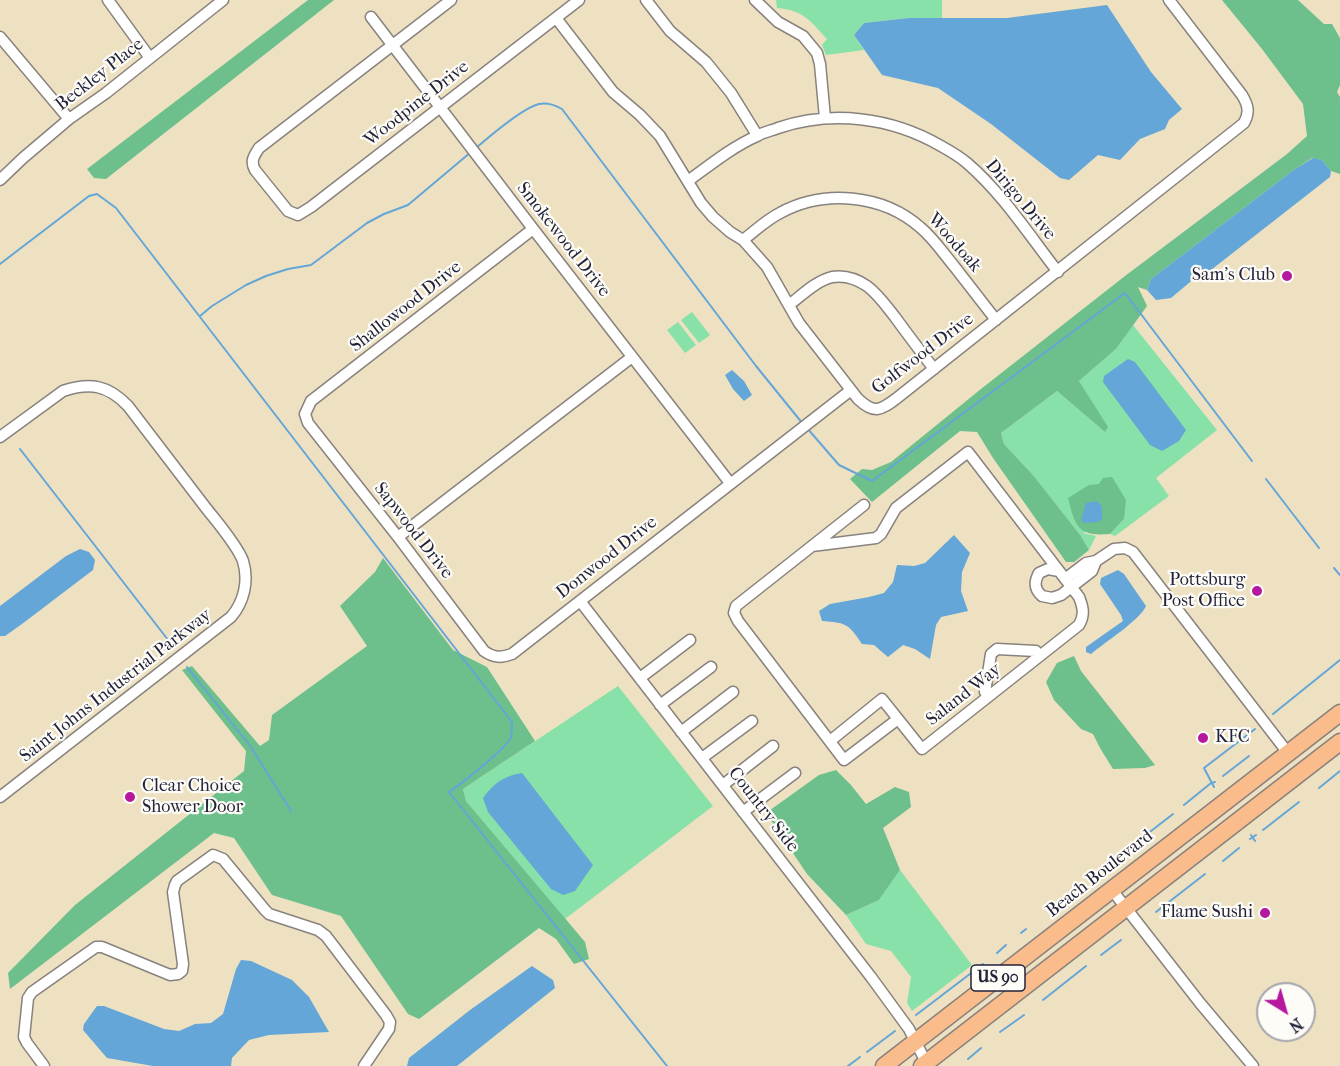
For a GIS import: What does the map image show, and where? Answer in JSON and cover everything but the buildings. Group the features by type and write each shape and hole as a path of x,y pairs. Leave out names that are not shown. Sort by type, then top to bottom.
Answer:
{"highway":[{"name":"Beach Boulevard","path":"884,1066 1340,713"},
{"name":"US 90","path":"926,1065 1340,742"}],"street":[{"path":"108,0 150,58"},
{"name":"Beckley Place","path":"0,180 69,119 106,93 223,0"},
{"path":"393,45 451,0"},
{"name":"Woodpine Drive","path":"393,45 259,148 253,157 252,164 255,170 288,211 298,214 311,207 579,0"},
{"path":"646,0 670,31 706,62 731,93 757,135"},
{"path":"755,0 778,22 802,36 817,53 825,118"},
{"name":"Golfwood Drive","path":"556,18 613,92 660,136 701,203 730,232 743,240 767,267 799,322 858,399 866,407 875,410 884,408 1241,127 1248,117 1247,103 1169,0"},
{"name":"Smokewood Drive","path":"371,17 730,483"},
{"path":"0,37 69,119"},
{"name":"Dirigo Drive","path":"688,181 757,135 787,125 825,118 867,120 914,132 965,161 996,191 1058,272"},
{"name":"Woodoak","path":"743,240 780,213 817,199 842,198 877,203 906,216 921,228 936,243 996,320"},
{"name":"Shallowood Drive","path":"305,414 311,401 533,229"},
{"path":"789,305 814,286 833,277 857,280 869,287 886,306 934,369"},
{"path":"398,537 632,357"},
{"name":"Saint Johns Industrial Parkway","path":"0,437 63,391 89,386 110,391 123,401 222,529 239,553 245,577 244,595 235,612 220,627 0,797"},
{"name":"Donwood Drive","path":"503,658 512,654 851,390"},
{"name":"Sapwood Drive","path":"305,414 308,423 484,651 491,656 503,658"},
{"path":"812,546 876,538 881,534 896,508 968,452 1065,579 1086,563 1096,561 1114,549 1125,548 1133,552 1288,753"},
{"path":"864,505 736,606 734,613 844,760 898,719"},
{"name":"Saland Way","path":"830,741 882,699 922,749 1079,625 1084,613 1081,601 1065,579"},
{"name":"Country Side","path":"580,601 871,977 909,1029 926,1065"},
{"path":"640,678 690,640"},
{"path":"988,697 985,692 991,654 997,649 1036,651 1040,656"},
{"path":"660,705 711,667"},
{"path":"681,732 733,692"},
{"path":"702,758 752,721"},
{"path":"723,785 773,746"},
{"path":"743,812 795,772"},
{"path":"44,1066 24,1037 28,998 32,992 96,947 102,947 170,975 182,971 173,892 177,881 213,855 224,858 269,914 318,930 326,936 386,1015 390,1022 389,1029 364,1066"},
{"path":"1112,890 1200,1003 1253,1066"}],"green space":[{"path":"308,0 334,0 106,179 94,178 87,169"},
{"path":"776,0 942,0 942,18 909,18 864,23 854,35 864,50 826,55 822,45 827,39 800,14 777,8"},
{"path":"1222,0 1298,0 1324,24 1332,24 1340,38 1340,85 1337,92 1340,97 1340,174 1331,171 1322,160 1312,158 1151,279 1147,290 1138,287 1147,306 1116,349 1079,381 1108,427 1105,432 1057,391 1001,433 1004,444 1033,475 1081,536 1089,550 1074,562 1066,562 977,432 960,431 872,502 850,479 862,469 872,470 891,462 1125,276 1287,154 1307,136 1303,104"},
{"path":"692,312 710,335 699,343 681,320"},
{"path":"678,322 696,345 685,353 667,330"},
{"path":"1133,325 1217,430 1156,478 1169,496 1115,536 1110,534 1124,519 1083,533 1096,536 1089,550 1081,536 1033,475 1004,444 1001,433 1057,391 1105,432 1107,427 1079,381 1116,349"},
{"path":"1112,477 1126,500 1124,519 1110,534 1091,534 1084,531 1073,516 1068,498 1089,485 1099,484 1103,478"},
{"path":"383,558 453,650 487,667 535,741 463,789 466,801 585,942 589,959 574,964 556,939 539,928 419,1019 408,1014 341,916 272,895 234,838 214,833 10,989 8,973 75,905 244,771 246,751 182,670 192,666 260,746 269,740 272,715 367,646 340,606 375,572"},
{"path":"1074,656 1081,671 1155,765 1145,768 1113,769 1093,734 1081,729 1054,700 1046,682 1057,663"},
{"path":"618,686 713,806 565,919 466,801 463,789"},
{"path":"836,770 866,804 895,787 909,792 911,807 883,828 900,870 879,900 846,915 807,874 766,813 819,775"},
{"path":"900,870 972,965 912,1011 907,1003 911,977 891,951 866,944 846,915 879,900"}],"water":[{"path":"1107,5 1151,72 1182,109 1169,120 1165,129 1140,139 1120,160 1098,155 1069,180 1060,178 991,124 938,88 882,75 854,35 864,23 909,18 1007,18"},
{"path":"1313,158 1322,160 1331,171 1330,177 1211,270 1202,272 1171,298 1156,300 1147,290 1151,279 1295,169"},
{"path":"1128,359 1135,362 1186,430 1179,441 1162,451 1150,445 1103,382 1104,376"},
{"path":"732,370 744,381 752,395 744,401 733,389 725,375"},
{"path":"1097,501 1102,507 1102,519 1098,522 1084,523 1081,520 1086,503"},
{"path":"954,535 970,553 962,572 961,591 968,611 941,617 936,625 930,659 915,649 903,645 888,657 874,645 862,644 846,625 822,621 819,611 830,604 884,593 893,582 897,565 914,566 925,563"},
{"path":"80,549 89,552 95,560 93,570 22,624 5,636 0,636 0,606 66,556"},
{"path":"1118,570 1124,574 1146,606 1129,625 1091,654 1086,652 1086,647 1123,621 1100,584 1101,578"},
{"path":"522,773 593,865 575,891 563,895 551,889 488,812 483,798 487,793 505,778"},
{"path":"241,960 251,961 292,980 309,997 329,1032 269,1035 249,1040 232,1058 231,1066 153,1066 107,1058 83,1030 84,1024 97,1006 104,1006 164,1029 179,1031 195,1024 211,1023 223,1014 236,969"},
{"path":"532,966 553,980 555,988 457,1066 407,1066 409,1058 470,1010"}],"waterway":[{"path":"476,148 506,123 532,107 545,103 562,109 756,366 803,424"},
{"path":"200,316 246,285 288,269 311,265 367,223 408,205 471,152"},
{"path":"0,264 89,196 97,194 116,208 512,722 511,737 508,742 483,766 449,792 667,1066"},
{"path":"807,428 839,465 872,481 1125,293 1252,461"},
{"path":"20,449 172,645"},
{"path":"1266,479 1319,548"},
{"path":"1334,568 1340,575"},
{"path":"1273,714 1340,660"},
{"path":"187,667 251,747 291,811"},
{"path":"1214,787 1204,768 1255,729"},
{"path":"1223,776 1249,756"},
{"path":"1319,788 1340,771"},
{"path":"1184,805 1215,782"},
{"path":"1263,830 1299,802"},
{"path":"1111,862 1173,814"},
{"path":"1251,835 1255,841"},
{"path":"1250,839 1256,835"},
{"path":"1223,861 1239,848"},
{"path":"1156,912 1205,874"},
{"path":"1056,904 1075,889"},
{"path":"1021,933 1026,929"},
{"path":"1101,955 1121,940"},
{"path":"997,953 1006,945"},
{"path":"916,1015 983,964"},
{"path":"1043,1000 1086,966"},
{"path":"1000,1032 1024,1015"},
{"path":"867,1052 895,1031"},
{"path":"968,1059 981,1048"},
{"path":"848,1066 860,1057"}],"place":[{"name":"Sam's Club","path":"1287,276"},
{"name":"Pottsburg Post Office","path":"1257,591"},
{"name":"KFC","path":"1203,738"},
{"name":"Clear Choice Shower Door","path":"130,797"},
{"name":"Flame Sushi","path":"1265,913"}]}
